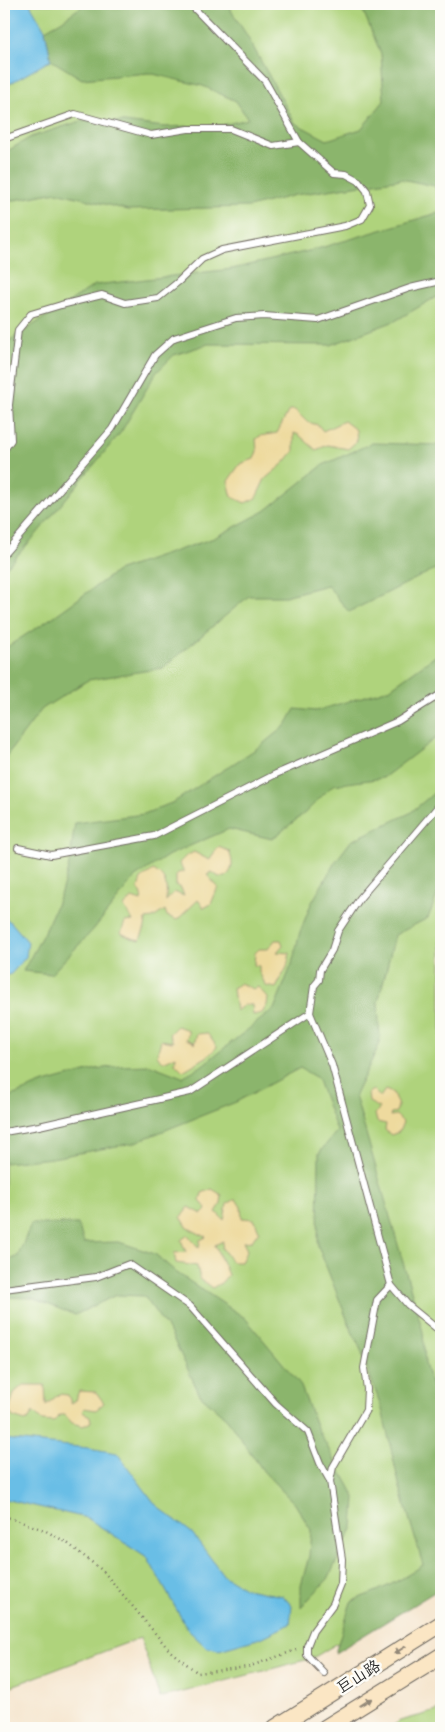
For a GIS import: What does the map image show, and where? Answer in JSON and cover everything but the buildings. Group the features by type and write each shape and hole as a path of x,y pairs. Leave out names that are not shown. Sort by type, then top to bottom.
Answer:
{"main road":[{"name":"巨山路","path":"275,1728 441,1624"},
{"name":"巨山路","path":"325,1728 441,1656"}],"lane":[{"path":"4,450 11,440 9,405 18,330 31,314 102,295 125,303 158,298 202,259 222,250 345,226 362,220 370,205 367,191 359,181 346,174 334,173 299,142 265,80 190,4"},
{"path":"4,139 75,114 151,135 188,129 231,129 273,146 299,142"},
{"path":"4,554 112,429 154,355 174,338 236,318 264,316 318,320 410,288 441,282"},
{"path":"18,848 51,855 154,836 276,774 398,721 441,694"},
{"path":"441,804 360,898 338,931 332,950 320,970 319,980 314,986 310,1013 332,1065 391,1285 408,1305 441,1332"},
{"path":"4,1132 190,1092 310,1013"},
{"path":"4,1289 96,1277 129,1264 190,1306 276,1404 308,1432 320,1463 330,1481 342,1559 341,1584 333,1604 313,1631 307,1646 307,1655 324,1673"},
{"path":"330,1481 333,1467 366,1410 368,1389 364,1368 377,1300 391,1285"}],"path":[{"path":"4,1516 44,1530 66,1542 103,1571 170,1651 198,1674 248,1667 307,1646"}],"green space":[{"path":"4,4 441,4 441,1580 313,1658 160,1698 140,1638 4,1689"},
{"path":"85,4 227,4 246,34 295,123 327,140 361,129 384,101 381,54 364,13 355,4 441,4 441,210 435,186 401,179 295,195 249,207 128,210 57,192 4,202 4,153 31,137 81,121 124,122 164,127 222,125 248,119 236,101 203,86 149,73 82,79 51,60 45,30"},
{"path":"441,212 441,294 395,321 331,345 208,344 174,355 156,373 121,432 35,536 4,570 4,344 95,285 232,269 317,249"},
{"path":"372,443 441,445 441,566 349,612 327,585 285,596 249,596 163,668 88,680 42,709 4,759 4,649 53,617 117,571 214,538 265,511 323,465"},
{"path":"441,652 441,734 383,778 333,785 306,812 272,839 229,829 169,855 135,877 93,930 51,974 23,971 43,934 60,896 69,864 75,823 144,814 174,802 259,747 286,725 295,709 316,711 389,689"},
{"path":"441,787 441,886 428,918 395,935 378,1003 380,1043 355,1095 423,1332 425,1364 441,1415 441,1588 335,1653 351,1602 407,1576 423,1565 399,1484 382,1409 360,1348 318,1246 319,1153 337,1131 317,1078 300,1068 236,1102 133,1143 52,1158 4,1163 4,1099 41,1084 96,1069 151,1065 182,1077 200,1067 274,1009 292,964 300,932 311,904 335,862 351,841 410,813"},
{"path":"31,1224 78,1224 84,1243 119,1242 155,1254 177,1273 245,1318 300,1384 317,1428 355,1497 353,1527 328,1579 301,1607 301,1586 309,1556 311,1530 295,1504 264,1472 227,1419 200,1395 171,1334 144,1296 116,1295 75,1315 32,1298 4,1297 4,1260 6,1262 18,1256"},
{"path":"441,1708 441,1728 389,1728 400,1721 437,1711"}],"sand":[{"path":"289,410 295,410 307,422 318,425 323,431 344,421 356,430 357,441 348,449 328,445 316,450 294,433 294,451 284,463 265,479 256,498 245,503 232,497 228,481 240,464 254,459 257,451 256,439 260,436 277,433"},
{"path":"218,847 229,851 232,865 226,877 219,877 212,872 207,875 218,887 211,904 204,908 198,900 177,920 167,916 165,910 153,918 146,919 140,940 121,933 125,922 133,921 124,907 132,898 141,901 142,895 138,888 141,879 153,870 164,879 166,901 174,892 184,896 181,888 176,885 176,874 184,871 179,863 186,856 194,852 209,860"},
{"path":"275,940 281,940 283,945 277,952 290,953 287,967 276,988 266,986 259,972 259,966 254,965 255,953 259,949 268,949"},
{"path":"240,983 253,989 258,987 268,998 267,1005 262,1013 253,1015 252,1005 244,1005 236,1011 233,988"},
{"path":"177,1026 188,1030 186,1039 194,1044 197,1034 207,1033 217,1047 208,1056 183,1071 175,1063 176,1056 163,1062 157,1055 161,1040 173,1042 169,1034"},
{"path":"373,1090 380,1097 385,1090 393,1093 398,1106 396,1112 391,1113 390,1116 396,1115 403,1122 399,1132 391,1135 385,1130 386,1124 377,1122 375,1114 380,1108 369,1102 368,1093"},
{"path":"212,1189 222,1195 221,1204 216,1212 224,1220 227,1204 236,1199 241,1207 242,1218 254,1219 259,1231 252,1241 243,1242 247,1250 241,1262 232,1262 222,1248 223,1241 215,1245 228,1275 221,1283 212,1288 200,1279 197,1266 176,1263 174,1253 186,1252 181,1240 188,1235 199,1248 200,1240 206,1237 188,1228 181,1217 189,1207 202,1214 207,1209 200,1201 202,1193"},
{"path":"23,1385 45,1385 46,1405 59,1394 68,1395 71,1403 75,1401 79,1391 96,1392 104,1403 96,1410 84,1408 82,1412 90,1416 91,1422 83,1426 72,1423 65,1415 60,1415 53,1422 42,1421 33,1412 29,1419 25,1421 13,1417 9,1411 14,1393"}],"water":[{"path":"4,4 30,4 45,30 51,60 4,87"},
{"path":"4,918 11,922 28,942 26,957 11,974 4,976"},
{"path":"4,1439 117,1453 156,1505 192,1533 224,1576 246,1589 283,1596 292,1606 290,1624 261,1638 219,1650 206,1647 188,1630 147,1557 87,1518 4,1499"}]}
